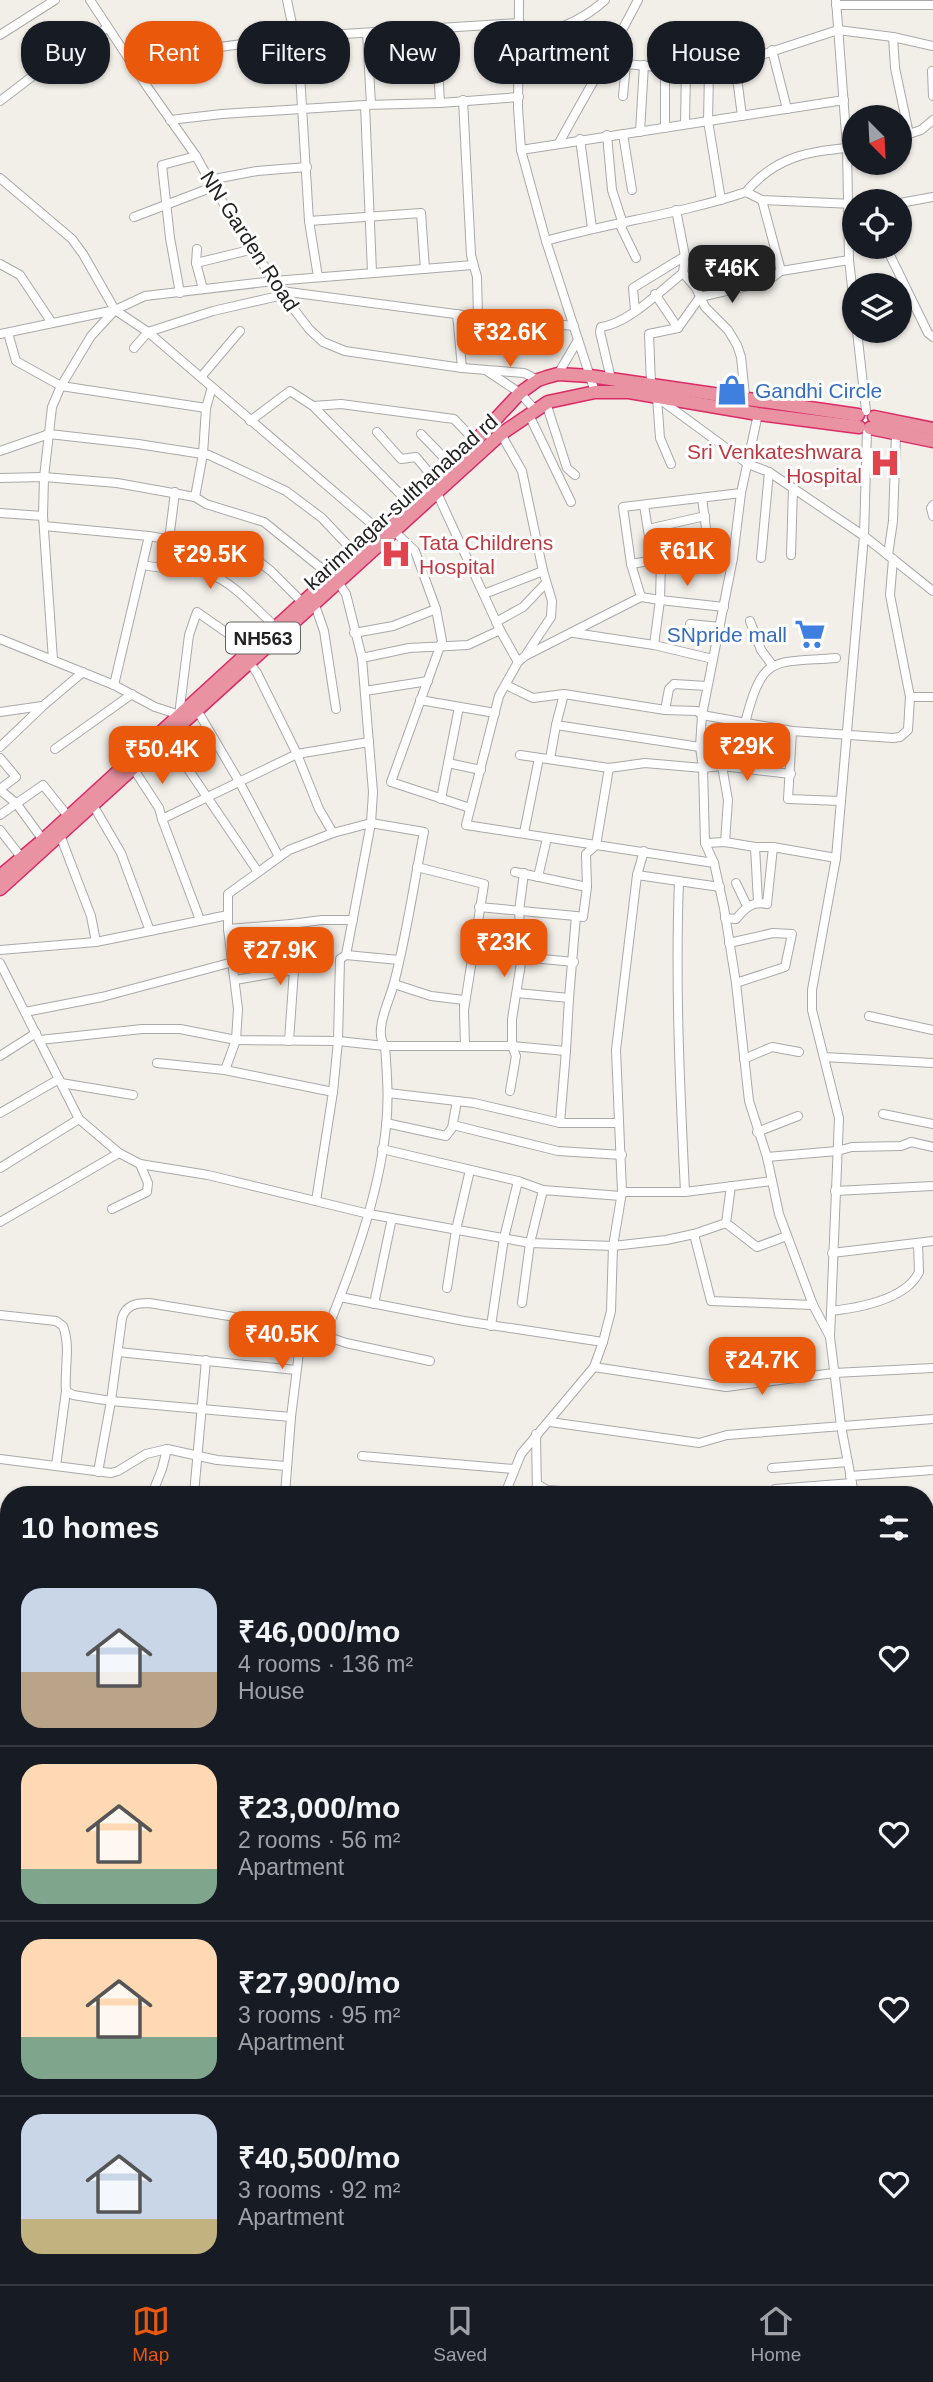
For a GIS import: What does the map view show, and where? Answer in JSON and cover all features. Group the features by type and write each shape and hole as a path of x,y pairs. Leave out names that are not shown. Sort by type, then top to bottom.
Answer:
{"highway":[{"name":"NH563","path":"335,579 356,554 387,531 410,504 436,487 520,393 538,380 558,374 611,379 655,393 758,414 866,421 896,434 933,441"},
{"name":"NH563","path":"537,410 558,398 594,392 655,393 740,399 866,421 933,429"},
{"name":"karimnagar-sulthanabad rd","path":"0,888 436,487 501,434 537,410"},
{"name":"NH563","path":"0,876 43,840 67,815 188,714 249,657 275,626 308,603"}],"street":[{"path":"0,35 55,0"},
{"name":"NN Garden Road","path":"90,0 103,21"},
{"path":"286,0 291,21"},
{"path":"519,0 520,21"},
{"path":"575,21 605,0"},
{"path":"627,21 638,0"},
{"path":"845,105 836,3 933,5"},
{"path":"765,52 838,30 893,37 933,46"},
{"name":"NN Garden Road","path":"110,32 124,52"},
{"path":"893,37 903,105"},
{"path":"772,50 786,109"},
{"path":"633,64 647,65"},
{"path":"640,132 644,65"},
{"path":"932,71 933,96"},
{"path":"0,101 22,84"},
{"name":"NN Garden Road","path":"146,84 196,156 282,293 309,329 323,342 345,351 462,368 524,373 538,380"},
{"path":"300,84 309,221 318,277"},
{"path":"368,84 372,272"},
{"path":"439,84 440,103"},
{"path":"519,84 521,149 546,242 594,392"},
{"path":"559,143 591,84"},
{"path":"623,96 624,84"},
{"path":"665,84 665,128"},
{"path":"685,124 686,84"},
{"path":"709,84 708,121 721,200"},
{"path":"738,84 742,116"},
{"path":"170,120 368,104 440,103 519,97"},
{"path":"463,100 471,255 477,277 478,317"},
{"path":"521,149 844,100"},
{"path":"912,133 928,126 933,120"},
{"path":"623,134 632,190"},
{"path":"607,135 612,190 636,258"},
{"path":"580,139 592,228"},
{"path":"546,242 592,228 622,224 721,200 746,192 758,177 781,161 816,150 842,148"},
{"path":"180,293 170,238 162,165 196,156"},
{"path":"134,216 211,183 257,171 307,167"},
{"path":"0,178 72,239 116,310 148,332 250,421 415,551 436,609 442,641 391,782 470,808"},
{"path":"746,192 762,200 842,204"},
{"path":"912,201 933,197"},
{"path":"762,200 781,271"},
{"path":"611,379 601,327 610,326 635,312 683,273 685,256 676,210"},
{"path":"309,221 421,213 425,269"},
{"path":"196,263 254,248"},
{"path":"197,249 196,263 203,289"},
{"path":"635,312 633,288 685,256"},
{"path":"892,259 931,333"},
{"path":"671,464 660,438 649,334 678,328 700,297 766,282 781,271 849,260 850,273"},
{"path":"0,264 20,275 52,323"},
{"path":"206,408 61,386 16,361 3,332 116,310 145,296 274,281 473,265"},
{"path":"696,288 759,267"},
{"path":"683,273 696,288 705,307 728,330 741,357 746,395 740,399"},
{"path":"134,348 148,332 282,293 574,326"},
{"path":"655,294 678,328"},
{"path":"53,660 43,516 44,477 52,407 61,386 91,336 116,310"},
{"path":"457,314 462,368"},
{"path":"201,377 240,331"},
{"path":"558,374 578,340"},
{"path":"852,1486 841,1426 830,1337 839,1118 812,1010 812,990 836,858 864,536 866,421 858,343"},
{"path":"484,369 520,393 537,410 567,468 575,475"},
{"path":"195,497 203,454 206,408 212,387"},
{"path":"250,421 290,391 313,406 410,504"},
{"path":"655,393 748,464 769,472 864,536 931,590"},
{"path":"313,406 341,404 454,419 476,442"},
{"path":"537,410 571,502"},
{"path":"758,414 741,492 733,558 702,716 700,747 705,843 714,863 730,943 749,1101 767,1157 779,1214 813,1305 830,1337"},
{"path":"377,432 401,459 416,457 436,487 498,626 522,659"},
{"path":"0,441 2,451 49,434 209,455 286,491 322,518 356,554"},
{"path":"421,434 452,466"},
{"path":"501,434 522,471 553,611 499,696 466,825 714,863"},
{"path":"506,685 533,698 565,694 666,710 697,711 702,716 792,731 894,738 905,734 908,730 910,697 890,595 896,434"},
{"path":"761,558 769,472"},
{"path":"0,478 44,477 117,483 195,497 206,504 264,522 335,579 346,594 362,658 373,792 372,823 346,955 341,959 333,1092 316,1201"},
{"path":"791,555 793,488"},
{"path":"169,540 174,492"},
{"path":"641,597 631,564 623,507 741,492"},
{"path":"702,498 709,551 711,554 733,558"},
{"path":"644,505 657,561 660,600 654,645"},
{"path":"933,505 933,516"},
{"path":"0,513 43,516"},
{"path":"648,529 705,516"},
{"path":"44,526 149,536 249,554 308,603 324,631 336,709"},
{"path":"114,685 149,536"},
{"path":"631,564 709,551"},
{"path":"143,565 163,570 210,574 230,586 275,626"},
{"path":"484,594 543,571"},
{"path":"931,590 933,578"},
{"path":"362,658 409,648 468,645 523,607 546,583"},
{"path":"522,659 641,597 724,607"},
{"path":"354,633 393,625 436,609"},
{"path":"279,857 240,782 188,714 189,635 197,612 243,643 297,754 319,809 333,833"},
{"path":"750,621 761,650 773,666"},
{"path":"690,624 720,627"},
{"path":"573,633 654,645 713,659"},
{"path":"0,639 114,685 155,707 188,714"},
{"path":"745,723 758,680 773,666 783,662 836,658"},
{"path":"0,747 83,673"},
{"path":"365,691 428,681"},
{"path":"666,710 674,684 707,686"},
{"path":"55,749 132,694"},
{"path":"550,759 565,694"},
{"path":"910,697 933,697"},
{"path":"419,700 495,713"},
{"path":"0,712 44,705"},
{"path":"441,799 459,707"},
{"path":"556,725 700,747"},
{"path":"792,731 788,799 841,801"},
{"path":"166,738 258,872"},
{"path":"162,819 297,754 369,742"},
{"path":"520,755 610,768 645,763 703,768 722,766 791,774"},
{"path":"0,758 16,777 0,790 16,803 43,840"},
{"path":"524,833 539,758"},
{"path":"448,763 481,770"},
{"path":"722,766 728,800 725,842"},
{"path":"133,768 159,808 200,920"},
{"path":"479,907 583,917 587,887 586,854 596,845 610,768"},
{"path":"0,815 43,785 67,815"},
{"path":"93,804 121,853 150,931"},
{"path":"225,1070 236,1040 238,1009 228,929 228,894 289,850 333,833 372,823 424,832 394,984 381,1031 385,1046 388,1093 382,1149 369,1214 356,1258 325,1335"},
{"path":"0,830 21,857"},
{"path":"60,835 91,916 96,942"},
{"path":"538,877 547,838"},
{"path":"705,843 725,842 755,848 773,847 836,858"},
{"path":"725,918 736,919 747,906 758,902 767,904 773,847"},
{"path":"755,848 758,902"},
{"path":"508,1486 521,1454 536,1433 550,1422 594,1367 611,1311 613,1246 622,1194 616,1050 637,875 644,852"},
{"path":"417,867 484,884 464,1010"},
{"path":"514,872 587,887"},
{"path":"509,1091 516,1056 512,1046 512,1019 522,957 519,911 524,873"},
{"path":"637,875 720,887"},
{"path":"679,881 676,951 685,1192"},
{"path":"736,883 747,906"},
{"path":"0,950 96,942 228,915"},
{"path":"560,1123 576,916"},
{"path":"228,929 322,920 353,920"},
{"path":"289,1041 297,960 291,924"},
{"path":"730,943 773,933 792,934 785,967 736,983"},
{"path":"346,955 399,960"},
{"path":"522,957 573,961"},
{"path":"0,962 79,1119 119,1153 140,1164 208,1175 369,1214 530,1243 613,1246 666,1240 726,1223"},
{"path":"25,1012 115,994 233,962"},
{"path":"235,980 295,970"},
{"path":"394,984 431,996 464,1000 465,1046"},
{"path":"517,993 569,998"},
{"path":"869,1016 933,1030"},
{"path":"0,1056 38,1037 142,1029 180,1029 236,1040 338,1041 385,1046 512,1046 566,1051"},
{"path":"744,1059 772,1047 799,1052"},
{"path":"824,1057 933,1063"},
{"path":"157,1063 225,1070 333,1092"},
{"path":"0,1113 60,1081 133,1096"},
{"path":"388,1093 457,1101 560,1123 619,1122"},
{"path":"386,1123 446,1136 453,1125 457,1101"},
{"path":"883,1114 933,1124"},
{"path":"757,1132 798,1116"},
{"path":"0,1168 79,1119"},
{"path":"453,1125 558,1151 622,1154"},
{"path":"767,1157 837,1151 852,1147 906,1145 911,1142 933,1147"},
{"path":"382,1149 517,1181 542,1190 622,1194 685,1192 772,1181"},
{"path":"0,1223 119,1153"},
{"path":"112,1209 147,1192 148,1182 140,1164"},
{"path":"447,1288 456,1230 470,1170"},
{"path":"491,1326 504,1238 517,1181"},
{"path":"835,1191 925,1184 933,1186"},
{"path":"726,1223 731,1186"},
{"path":"523,1303 530,1243 542,1190"},
{"path":"374,1304 392,1218"},
{"path":"726,1223 757,1247 788,1236"},
{"path":"694,1234 711,1301 813,1305"},
{"path":"832,1254 933,1241"},
{"path":"831,1311 873,1304 910,1284 919,1272 918,1243"},
{"path":"340,1297 491,1326 603,1342"},
{"path":"98,1472 124,1311 131,1305 139,1303 240,1316 302,1328 379,1351 430,1361"},
{"path":"0,1315 57,1321 63,1326 68,1346 66,1391 56,1466"},
{"path":"285,1486 302,1328"},
{"path":"118,1352 296,1370"},
{"path":"195,1486 206,1360"},
{"path":"594,1367 726,1387 834,1373 933,1368"},
{"path":"66,1391 111,1402 291,1418"},
{"path":"550,1422 699,1443 727,1435 933,1419"},
{"path":"536,1433 537,1484 540,1486"},
{"path":"0,1469 1,1459 98,1472 118,1471 146,1454 167,1449 199,1457 286,1466"},
{"path":"155,1486 167,1449"},
{"path":"362,1456 514,1469"},
{"path":"772,1468 848,1462"},
{"path":"800,1486 933,1470"}],"place":[{"name":"Gandhi Circle","path":"732,390"},
{"name":"Sri Venkateshwara Hospital","path":"885,463"},
{"name":"Tata Childrens Hospital","path":"396,554"},
{"name":"SNpride mall","path":"810,634"}]}
